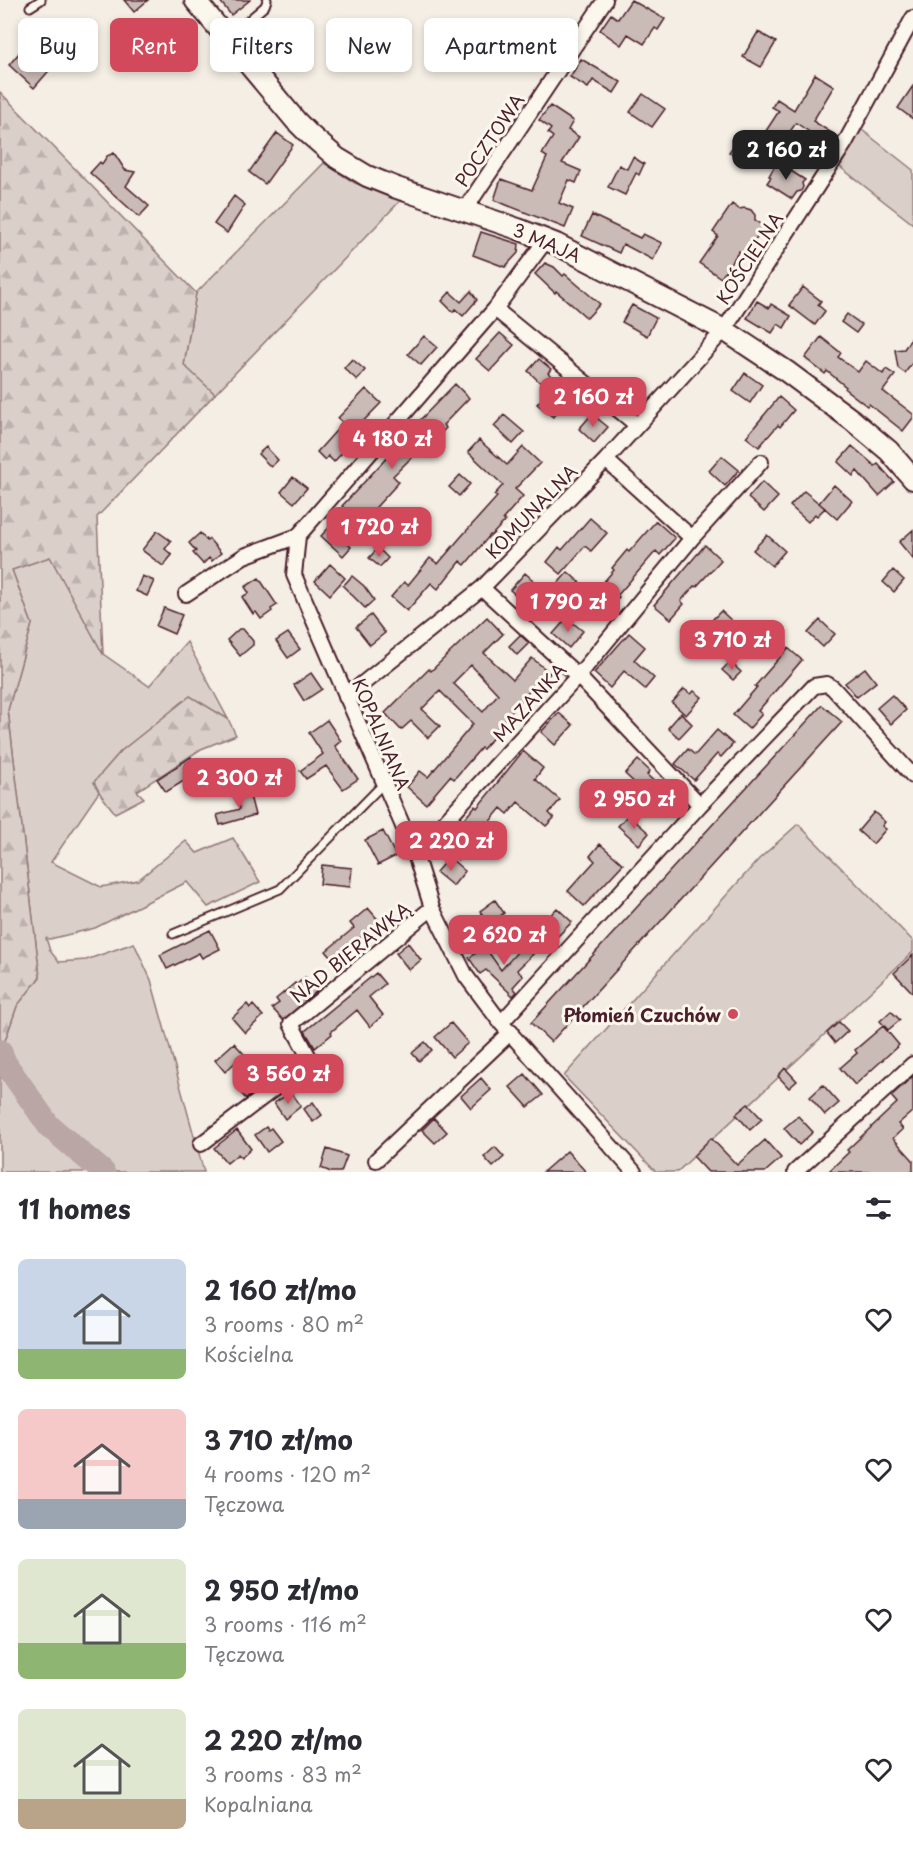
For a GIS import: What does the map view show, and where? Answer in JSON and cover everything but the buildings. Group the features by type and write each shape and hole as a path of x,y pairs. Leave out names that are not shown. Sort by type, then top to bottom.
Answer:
{"main road":[{"name":"3 MAJA","path":"195,0 210,18"},
{"name":"3 MAJA","path":"255,72 309,134 337,158 382,182 546,240 582,256 724,330 786,371 863,428 889,451 913,479"}],"street":[{"name":"POCZTOWA","path":"464,211 605,0"},
{"name":"KOŚCIELNA","path":"724,330 845,143 913,18"},
{"path":"186,594 244,556 297,536 495,309 546,240"},
{"path":"495,309 637,425"},
{"name":"KOMUNALNA","path":"346,697 482,588 606,460 724,330"},
{"path":"606,460 692,538"},
{"name":"MAZANKA","path":"415,854 578,676 692,538 761,462"},
{"name":"KOPALNIANA","path":"297,536 294,575 415,854 432,908 466,976 506,1028 634,1172"},
{"path":"482,588 578,676 700,805"},
{"path":"376,1160 506,1028 700,805 814,686 827,684 833,688 913,776"},
{"name":"NAD BIERAWKĄ","path":"201,1144 311,1061 291,1024 432,908"},
{"path":"795,1172 913,1064"}],"lane":[{"path":"30,7 41,0"},
{"path":"251,18 265,6 267,0"},
{"path":"173,934 280,889 383,784"}],"green space":[{"path":"0,92 196,293 184,365 215,394 97,517 103,654 50,557 12,570 32,624 8,710 40,977 17,1006 0,1055"},
{"path":"857,126 913,170 913,224 835,163"},
{"path":"324,163 355,183 400,201 215,394 184,366 196,293"},
{"path":"50,556 103,654 149,686 187,642 228,719 190,697 121,751 94,782 99,792 51,862 101,887 138,880 186,841 197,853 233,838 260,882 208,907 187,882 95,928 46,938 50,951 59,962 86,960 134,943 151,980 204,1172 0,1172 0,1055 17,1006 40,977 8,710 32,624 12,570"},
{"path":"190,696 228,719 236,735 201,749 137,791 144,798 115,813 94,782 121,751"},
{"name":"Płomień Czuchów","path":"798,824 913,941 913,952 677,1172 656,1172 564,1076 759,859"}],"waterway":[{"path":"0,1051 5,1063 49,1126 103,1172"}],"place":[{"name":"Płomień Czuchów","path":"733,1014"}]}
